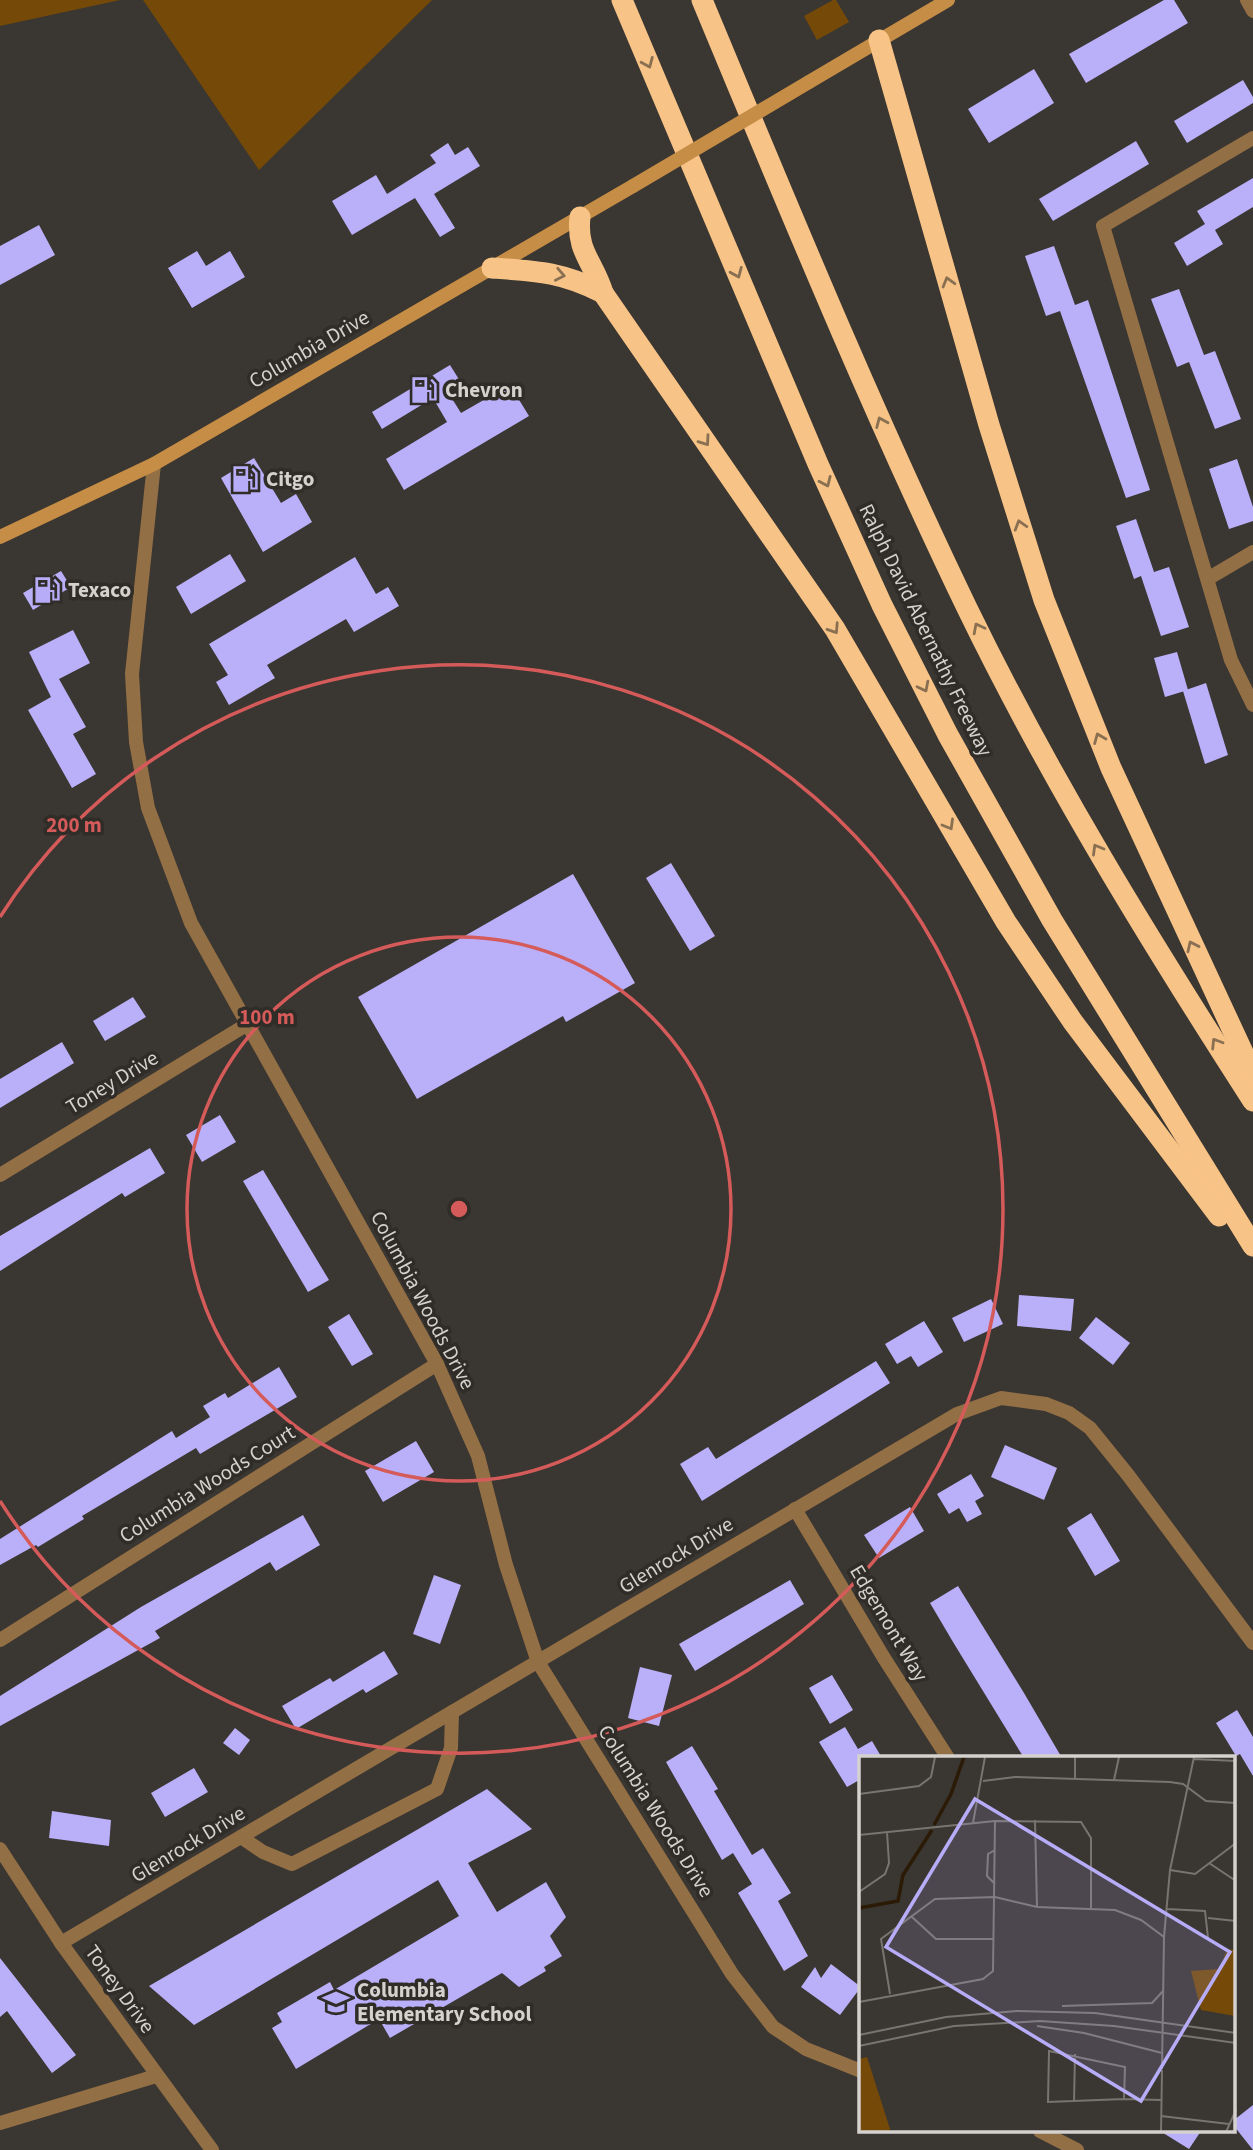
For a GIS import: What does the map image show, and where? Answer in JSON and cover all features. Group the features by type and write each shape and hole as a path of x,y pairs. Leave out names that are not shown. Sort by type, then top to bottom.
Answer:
{"highway":[{"name":"Ralph David Abernathy Freeway","path":"622,0 818,464 882,605 948,735 1052,920 1253,1246"},
{"path":"702,0 891,446 968,610 1050,767 1135,916 1253,1101"},
{"path":"879,40 980,394 1044,600 1111,768 1253,1074"},
{"path":"580,217 578,234 583,253 603,293 835,629 1006,922 1142,1116 1253,1260"},
{"path":"492,268 539,271 574,278 603,293"}],"main road":[{"path":"879,40 948,0"},
{"name":"Columbia Drive","path":"0,537 153,464 879,40"}],"street":[{"path":"1247,0 1253,11"},
{"path":"1253,138 1103,226 1231,660 1253,705"},
{"name":"Columbia Woods Drive","path":"153,464 132,674 136,742 148,807 169,871 191,923 437,1364 478,1455 506,1565 538,1662 732,1974 773,2027 806,2049 859,2070"},
{"path":"1209,578 1253,552"},
{"name":"Toney Drive","path":"0,1175 246,1025"},
{"name":"Columbia Woods Court","path":"0,1640 437,1364"},
{"name":"Glenrock Drive","path":"61,1943 957,1414 1001,1398 1046,1404 1069,1413 1090,1428 1253,1643"},
{"name":"Edgemont Way","path":"795,1509 884,1658 947,1756"},
{"path":"241,1837 263,1852 292,1864 438,1789 451,1748 452,1712"},
{"name":"Toney Drive","path":"0,1849 61,1943 212,2150"},
{"path":"0,2123 156,2076"},
{"path":"1042,2132 1077,2150"}],"shaded area":[{"path":"0,0 120,0 0,26"},
{"path":"143,0 432,0 259,170"},
{"path":"836,0 849,22 817,40 804,16"}],"building":[{"path":"1164,0 1174,0 1188,23 1086,83 1069,54"},
{"path":"1034,69 1054,103 989,143 968,109"},
{"path":"1243,80 1253,97 1253,103 1187,143 1174,121"},
{"path":"1136,141 1149,164 1053,221 1039,199"},
{"path":"448,143 455,155 468,147 480,166 434,194 455,228 440,237 415,198 352,235 332,201 376,175 387,194 436,163 430,155"},
{"path":"1253,178 1253,207 1215,230 1223,244 1187,266 1174,243 1205,224 1197,211"},
{"path":"39,225 55,255 0,285 0,246"},
{"path":"1054,246 1075,305 1088,300 1150,490 1126,498 1060,311 1046,316 1025,256"},
{"path":"197,251 206,266 230,251 245,277 192,308 168,268"},
{"path":"1179,289 1204,355 1215,351 1241,419 1215,429 1189,362 1177,367 1151,299"},
{"path":"450,365 460,381 446,389 461,413 510,385 529,416 404,490 386,459 447,422 433,398 382,429 372,412"},
{"path":"254,458 281,503 296,494 312,522 263,552 221,478"},
{"path":"1237,459 1253,507 1253,521 1229,529 1209,469"},
{"path":"1136,519 1154,572 1169,567 1189,627 1161,636 1141,576 1134,579 1116,526"},
{"path":"230,554 246,581 191,614 176,587"},
{"path":"355,557 376,594 388,587 399,606 354,632 346,619 267,665 275,678 229,705 216,682 228,675 209,644"},
{"name":"Texaco","path":"61,571 71,587 33,610 23,593"},
{"path":"73,630 90,663 59,679 86,727 73,734 96,774 72,788 28,710 51,697 29,652"},
{"path":"1177,652 1188,690 1165,697 1154,658"},
{"path":"1206,683 1228,755 1205,764 1183,691"},
{"path":"671,863 715,936 690,951 646,878"},
{"path":"573,874 635,983 566,1022 563,1016 417,1099 358,997"},
{"path":"133,997 146,1017 105,1041 93,1021"},
{"path":"62,1042 74,1063 0,1108 0,1079"},
{"path":"220,1115 236,1142 202,1162 186,1135"},
{"path":"150,1148 165,1173 125,1197 122,1193 0,1271 0,1236"},
{"path":"263,1170 329,1280 308,1292 243,1181"},
{"path":"1019,1295 1074,1299 1071,1331 1017,1326"},
{"path":"991,1299 1003,1324 964,1342 952,1318"},
{"path":"349,1314 373,1354 352,1366 328,1327"},
{"path":"1096,1317 1130,1343 1113,1365 1079,1338"},
{"path":"924,1321 943,1352 918,1367 911,1356 897,1364 885,1344"},
{"path":"876,1361 890,1383 702,1501 680,1464 708,1447 716,1459"},
{"path":"279,1367 297,1397 200,1454 196,1448 82,1516 84,1519 38,1547 36,1545 0,1565 0,1539 172,1431 176,1438 210,1417 203,1406 225,1393 228,1398"},
{"path":"416,1441 434,1472 383,1502 365,1471"},
{"path":"1005,1445 1057,1468 1044,1500 991,1477"},
{"path":"971,1474 984,1496 975,1501 982,1514 967,1522 959,1508 949,1514 937,1494"},
{"path":"910,1507 924,1531 879,1558 864,1535"},
{"path":"1091,1513 1120,1561 1095,1576 1067,1528"},
{"path":"303,1515 320,1545 276,1571 270,1562 155,1631 160,1638 0,1726 0,1696 141,1607"},
{"path":"434,1575 461,1585 440,1644 413,1634"},
{"path":"790,1580 804,1604 695,1671 679,1644"},
{"path":"958,1586 1061,1756 1023,1756 930,1603"},
{"path":"384,1651 398,1674 366,1693 363,1689 296,1729 282,1706 330,1678 333,1682"},
{"path":"640,1667 672,1675 659,1726 628,1718"},
{"path":"832,1675 853,1710 830,1724 809,1688"},
{"path":"1237,1710 1253,1737 1253,1776 1240,1754 1236,1756 1216,1723"},
{"path":"845,1727 858,1749 872,1741 881,1756 859,1756 859,1780 847,1787 819,1742"},
{"path":"235,1728 250,1740 239,1755 223,1743"},
{"path":"692,1746 718,1789 714,1791 752,1855 763,1848 791,1893 778,1901 808,1956 784,1971 738,1893 752,1884 733,1853 722,1860 666,1762"},
{"path":"194,1768 208,1792 165,1817 151,1793"},
{"path":"487,1789 532,1829 468,1863 497,1912 546,1882 566,1917 550,1936 562,1956 544,1967 546,1971 519,1987 502,1973 390,2038 379,2019 296,2069 272,2028 282,2022 277,2013 330,1982 334,1990 459,1916 438,1880 194,2025 149,1986"},
{"path":"52,1811 111,1820 109,1846 49,1838"},
{"path":"0,1958 76,2055 52,2073 7,2011 0,2017"},
{"path":"831,1964 859,1985 859,1990 840,2015 801,1987 815,1967 821,1978"},
{"path":"1253,2105 1253,2150 1236,2129 1236,2118"},
{"path":"1162,2132 1200,2132 1189,2149"}],"place":[{"name":"Chevron","path":"424,390"},
{"name":"Citgo","path":"245,479"},
{"name":"Texaco","path":"47,590"},
{"name":"Columbia Elementary School","path":"336,2002"}]}
